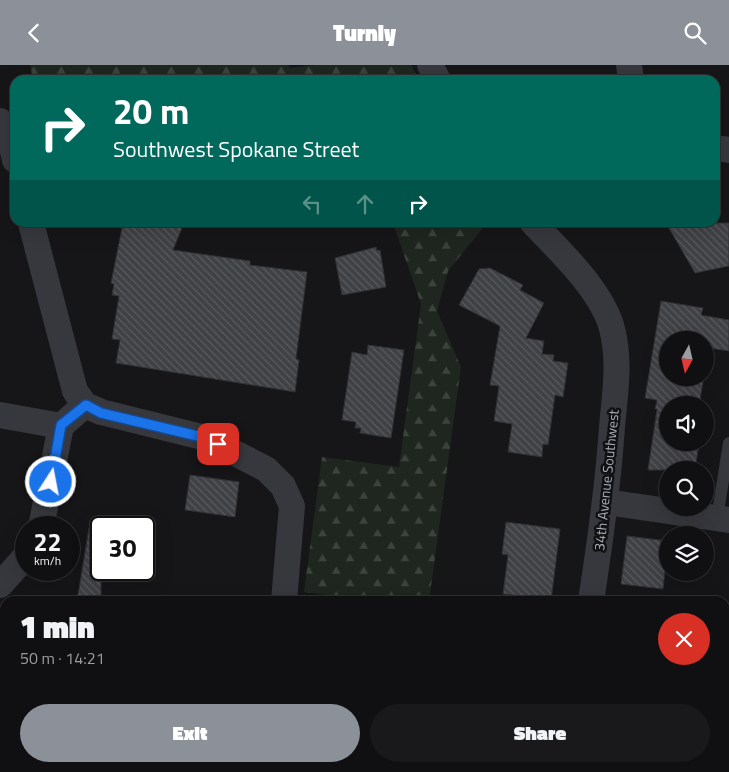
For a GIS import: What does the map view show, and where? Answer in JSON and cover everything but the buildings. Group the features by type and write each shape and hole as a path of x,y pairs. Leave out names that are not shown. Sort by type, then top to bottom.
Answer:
{"street":[{"path":"0,121 10,141"},
{"path":"32,227 75,391 86,405 101,413 206,438 266,469 283,486 292,506 284,596"},
{"name":"34th Avenue Southwest","path":"536,227 564,254 593,292 610,323 618,359 606,502 592,596"},
{"path":"43,516 61,425 86,405"},
{"path":"0,415 61,425"},
{"path":"606,502 723,519"},
{"path":"0,585 15,568"}],"lane":[{"path":"723,519 729,443"}],"green space":[{"path":"30,65 288,65 290,68 315,65 411,65 416,75 32,75"},
{"path":"394,227 484,227 448,271 437,311 461,367 430,596 334,596 304,592 322,457 399,467 421,304"}],"route":[{"path":"51,482 61,425 86,405 101,413 206,438 218,444"}]}
